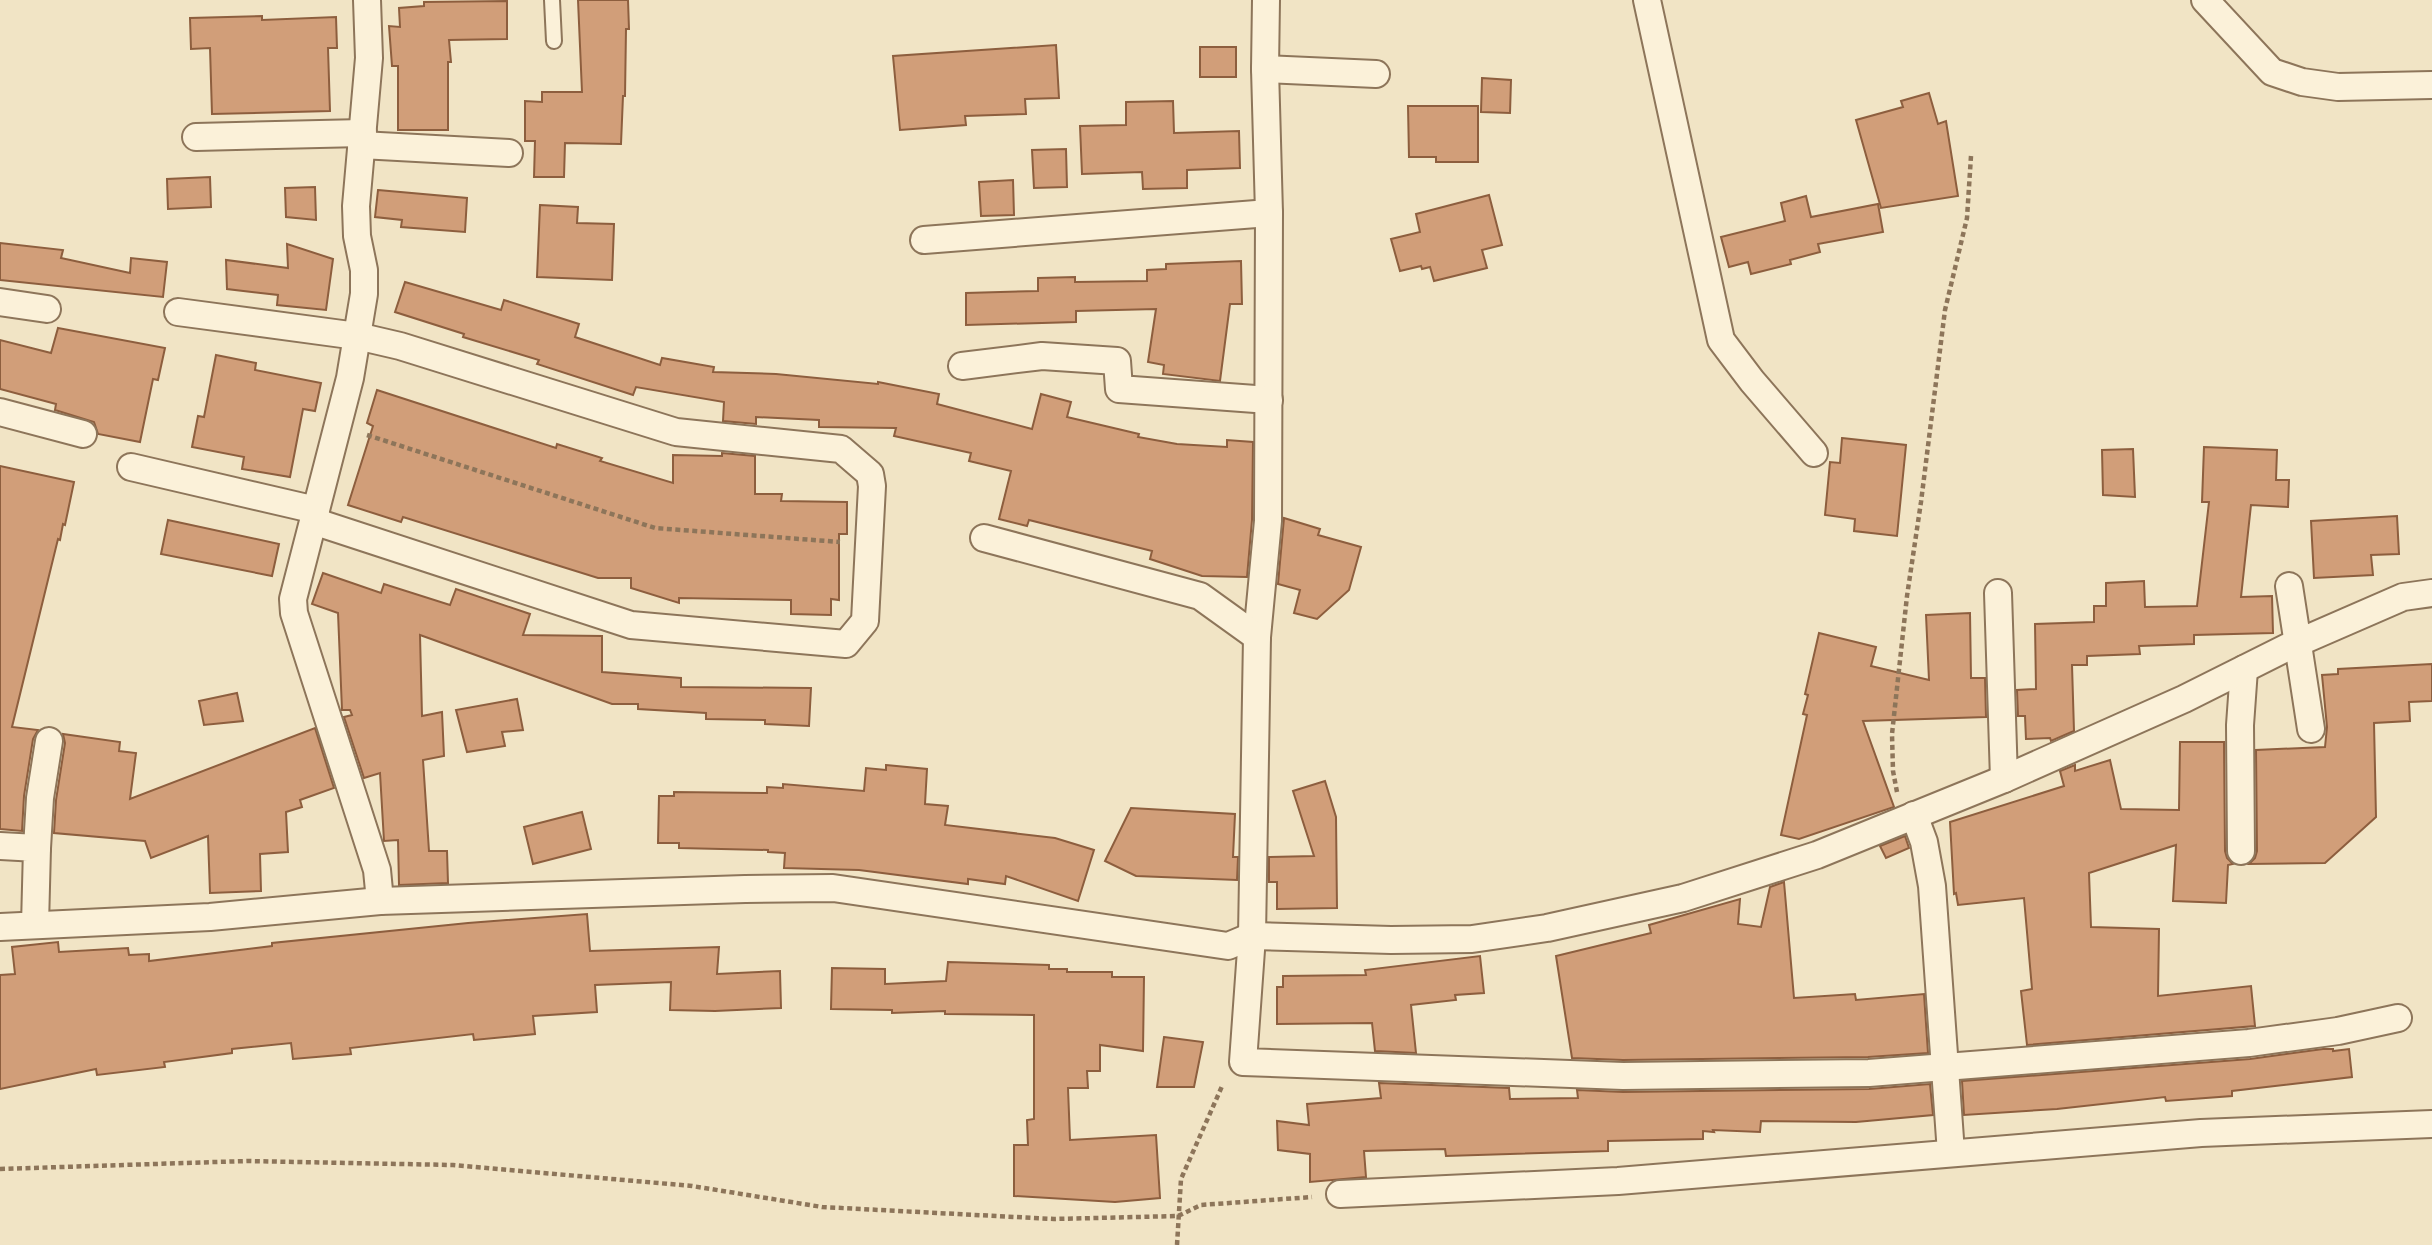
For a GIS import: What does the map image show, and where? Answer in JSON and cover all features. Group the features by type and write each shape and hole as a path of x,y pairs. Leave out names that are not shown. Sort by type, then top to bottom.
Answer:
{"street":[{"path":"368,0 369,58 356,206 357,236 364,270 364,294 351,377 293,599 294,613 377,870 380,901"},
{"path":"1266,0 1269,213 1268,521 1257,637 1252,936 1243,1062 1623,1076 1869,1073 2249,1043 2338,1031 2398,1018"},
{"path":"1647,0 1721,340 1752,381 1814,453"},
{"path":"2205,0 2272,72 2302,82 2338,87 2432,85"},
{"path":"1265,69 1376,74"},
{"path":"196,137 362,139 509,153"},
{"path":"924,240 1269,213"},
{"path":"0,302 47,309"},
{"path":"131,467 315,515 631,625 846,644 865,621 872,486 870,474 841,449 676,432 400,346 357,337 178,312"},
{"path":"961,366 1042,356 1117,361 1119,389 1269,400"},
{"path":"0,412 83,435"},
{"path":"984,538 1200,596 1257,637"},
{"path":"2289,586 2311,729"},
{"path":"1998,593 2004,779"},
{"path":"0,927 210,917 380,901 833,888 1228,946 1252,936 1391,940 1472,939 1547,928 1683,898 1817,855 2004,779 2184,699 2298,642 2403,597 2432,593"},
{"path":"2241,850 2240,725 2244,669"},
{"path":"35,925 40,798 49,741"},
{"path":"1909,817 1924,842 1932,886 1951,1153"},
{"path":"0,846 37,848"},
{"path":"1340,1194 1618,1181 2201,1133 2432,1124"}],"lane":[{"path":"552,0 554,41"}],"path":[{"path":"1909,817 1893,771 1892,733 1907,596 1922,502 1945,310 1967,218 1971,156"},
{"path":"338,426 655,528 869,544"},
{"path":"1177,1245 1181,1179 1220,1086 1243,1062"},
{"path":"0,1169 247,1161 453,1165 692,1186 822,1207 1054,1219 1178,1216 1201,1205 1340,1194"}],"building":[{"path":"578,0 628,0 629,29 626,29 621,144 565,143 564,177 534,177 535,141 525,141 525,101 542,102 542,92 582,92"},
{"path":"507,1 507,39 449,40 451,62 448,62 448,130 398,130 398,66 392,66 389,26 400,27 399,8 424,6 424,2"},
{"path":"262,16 262,20 336,17 337,48 328,48 330,111 212,114 210,48 191,49 190,18"},
{"path":"1056,45 1059,98 1025,99 1026,114 965,116 966,125 900,130 893,56"},
{"path":"1200,47 1236,47 1236,77 1200,77"},
{"path":"1482,78 1511,80 1510,113 1481,112"},
{"path":"1929,93 1938,124 1946,121 1958,196 1881,208 1856,120 1903,107 1901,101"},
{"path":"1173,101 1174,133 1239,131 1240,168 1187,170 1187,188 1143,189 1142,172 1082,174 1080,126 1126,125 1126,102"},
{"path":"1408,106 1478,106 1478,162 1436,162 1436,157 1409,157"},
{"path":"1066,149 1067,187 1034,188 1032,150"},
{"path":"210,177 211,207 168,209 167,179"},
{"path":"1013,180 1014,215 981,216 979,182"},
{"path":"315,187 316,220 286,217 285,188"},
{"path":"378,190 467,198 465,232 401,227 402,220 375,217"},
{"path":"1489,195 1502,245 1482,250 1487,268 1434,281 1430,267 1422,269 1421,266 1400,271 1391,239 1420,232 1416,214"},
{"path":"1806,196 1811,217 1878,204 1883,232 1818,244 1820,252 1790,260 1791,264 1751,274 1748,262 1729,267 1721,237 1785,221 1781,203"},
{"path":"540,205 578,207 577,223 614,224 612,280 537,277"},
{"path":"0,243 63,250 61,258 130,273 131,258 167,262 163,297 0,280"},
{"path":"287,244 333,259 326,310 277,305 278,295 227,289 226,260 288,268"},
{"path":"1241,261 1242,304 1230,304 1220,381 1163,374 1164,365 1148,362 1156,309 1076,311 1076,322 966,325 966,293 1038,291 1038,278 1075,277 1075,282 1147,281 1147,270 1166,269 1166,264"},
{"path":"405,282 501,310 504,300 579,324 575,337 660,365 662,358 714,367 713,372 878,382 939,394 937,404 1032,429 1041,394 1071,402 1067,417 1139,434 1138,437 1177,444 1227,447 1227,440 1253,442 1252,520 1247,577 1202,576 1150,559 1152,551 1029,520 1027,526 999,519 1011,471 969,461 971,453 894,436 896,428 819,427 819,420 756,417 756,424 723,421 724,402 636,387 633,395 537,364 539,360 463,337 464,334 395,312"},
{"path":"58,328 165,348 158,380 153,379 140,442 98,434 94,422 55,410 56,404 0,389 0,340 51,353"},
{"path":"216,355 256,363 255,370 321,383 315,411 303,409 290,477 242,469 244,457 192,447 198,416 204,417"},
{"path":"377,390 556,448 557,444 602,458 600,461 673,483 673,455 722,456 722,453 755,456 755,494 782,494 781,501 847,502 847,534 839,534 839,600 831,599 831,615 791,614 791,600 679,598 679,603 631,588 631,578 598,578 403,517 401,522 348,505 373,426 367,423"},
{"path":"1842,438 1906,445 1897,536 1854,531 1855,519 1825,515 1830,462 1840,463"},
{"path":"2204,447 2277,450 2276,480 2289,480 2288,507 2251,505 2241,597 2272,596 2273,633 2194,635 2194,644 2139,646 2140,654 2087,656 2087,665 2072,665 2074,731 2051,741 2050,738 2026,739 2025,716 2018,716 2017,690 2036,689 2035,624 2094,622 2094,606 2106,606 2106,583 2144,581 2145,607 2197,606 2209,502 2202,502"},
{"path":"2133,449 2135,497 2103,495 2102,450"},
{"path":"0,466 74,482 12,727 38,730 33,739 24,796 22,831 0,829"},
{"path":"2397,516 2399,554 2371,555 2373,575 2314,578 2311,521"},
{"path":"1284,518 1320,529 1318,535 1361,547 1349,590 1317,619 1294,613 1300,590 1278,584"},
{"path":"168,520 279,544 272,576 161,554"},
{"path":"323,573 381,593 384,584 450,605 456,589 530,614 523,635 602,636 602,672 681,678 681,687 811,688 809,726 765,724 765,720 706,719 706,713 638,709 638,704 612,704 420,635 422,716 442,712 444,756 423,760 429,851 447,851 448,883 399,885 398,840 384,841 380,773 364,778 344,717 352,715 350,710 342,710 338,613 312,604"},
{"path":"1970,613 1971,678 1985,678 1986,717 1863,721 1894,807 1799,839 1781,835 1807,715 1803,714 1808,695 1805,694 1819,633 1876,647 1871,666 1929,680 1926,615"},
{"path":"2432,664 2432,701 2409,702 2410,721 2374,723 2376,817 2325,863 2249,864 2257,851 2256,750 2325,747 2327,727 2322,675 2338,674 2338,669"},
{"path":"237,693 243,721 204,725 199,701"},
{"path":"517,699 523,730 502,732 505,746 467,752 456,710"},
{"path":"315,728 334,788 300,800 302,807 286,812 288,852 260,854 261,891 210,893 208,836 151,858 145,841 54,833 65,743 63,734 120,742 119,751 136,753 130,799"},
{"path":"2180,742 2224,742 2225,851 2233,864 2228,865 2226,903 2173,901 2176,845 2089,873 2091,927 2159,929 2158,996 2251,986 2255,1026 2027,1045 2021,991 2032,989 2024,898 1958,905 1956,893 1954,894 1950,822 2064,786 2060,771 2075,765 2075,771 2110,760 2121,809 2179,810"},
{"path":"886,765 927,769 925,804 948,806 945,825 1055,838 1094,850 1078,901 1006,876 1005,884 968,879 968,884 859,870 784,868 785,853 768,850 679,848 679,843 658,843 659,796 674,796 674,792 767,793 767,787 783,788 783,784 864,791 866,768 886,770"},
{"path":"1325,781 1336,817 1337,908 1277,909 1277,882 1269,882 1269,857 1314,856 1293,791"},
{"path":"1131,808 1235,814 1233,857 1238,857 1237,880 1136,876 1105,861"},
{"path":"582,812 591,849 533,864 524,827"},
{"path":"1905,836 1909,848 1886,858 1880,846"},
{"path":"1784,882 1794,998 1855,994 1856,1000 1924,994 1928,1053 1868,1057 1623,1060 1572,1058 1556,956 1651,933 1649,925 1740,899 1738,924 1761,927 1770,887"},
{"path":"587,914 590,951 719,947 717,974 780,971 781,1008 670,1010 671,982 595,985 597,1012 533,1016 535,1034 474,1040 473,1034 350,1048 351,1054 293,1059 291,1043 232,1049 232,1053 164,1062 165,1067 97,1075 96,1069 0,1089 0,975 15,974 12,947 58,942 59,952 128,948 129,955 149,954 149,961 272,946 272,943"},
{"path":"1480,956 1484,993 1455,995 1456,1000 1411,1005 1416,1053 1375,1051 1372,1023 1277,1024 1277,987 1283,987 1283,976 1366,975 1365,970"},
{"path":"948,962 1049,965 1049,969 1067,969 1067,972 1112,972 1112,977 1144,977 1143,1051 1100,1045 1100,1071 1087,1071 1088,1088 1068,1088 1070,1140 1156,1135 1160,1198 1115,1202 1014,1196 1014,1145 1028,1145 1027,1120 1034,1119 1034,1015 945,1014 945,1011 892,1013 892,1010 831,1009 832,968 885,969 885,984 946,981"},
{"path":"1164,1037 1203,1042 1194,1087 1157,1087"},
{"path":"2323,1049 2349,1049 2352,1077 2232,1091 2232,1096 2166,1101 2165,1097 2057,1109 1964,1115 1962,1081 2250,1059"},
{"path":"1379,1083 1509,1088 1510,1099 1578,1098 1577,1090 1623,1092 1869,1089 1930,1084 1933,1115 1856,1122 1761,1121 1760,1132 1713,1130 1714,1132 1703,1131 1703,1139 1608,1141 1608,1151 1446,1156 1445,1149 1364,1151 1366,1177 1310,1182 1310,1154 1278,1150 1277,1121 1309,1125 1307,1104 1381,1098"}]}
